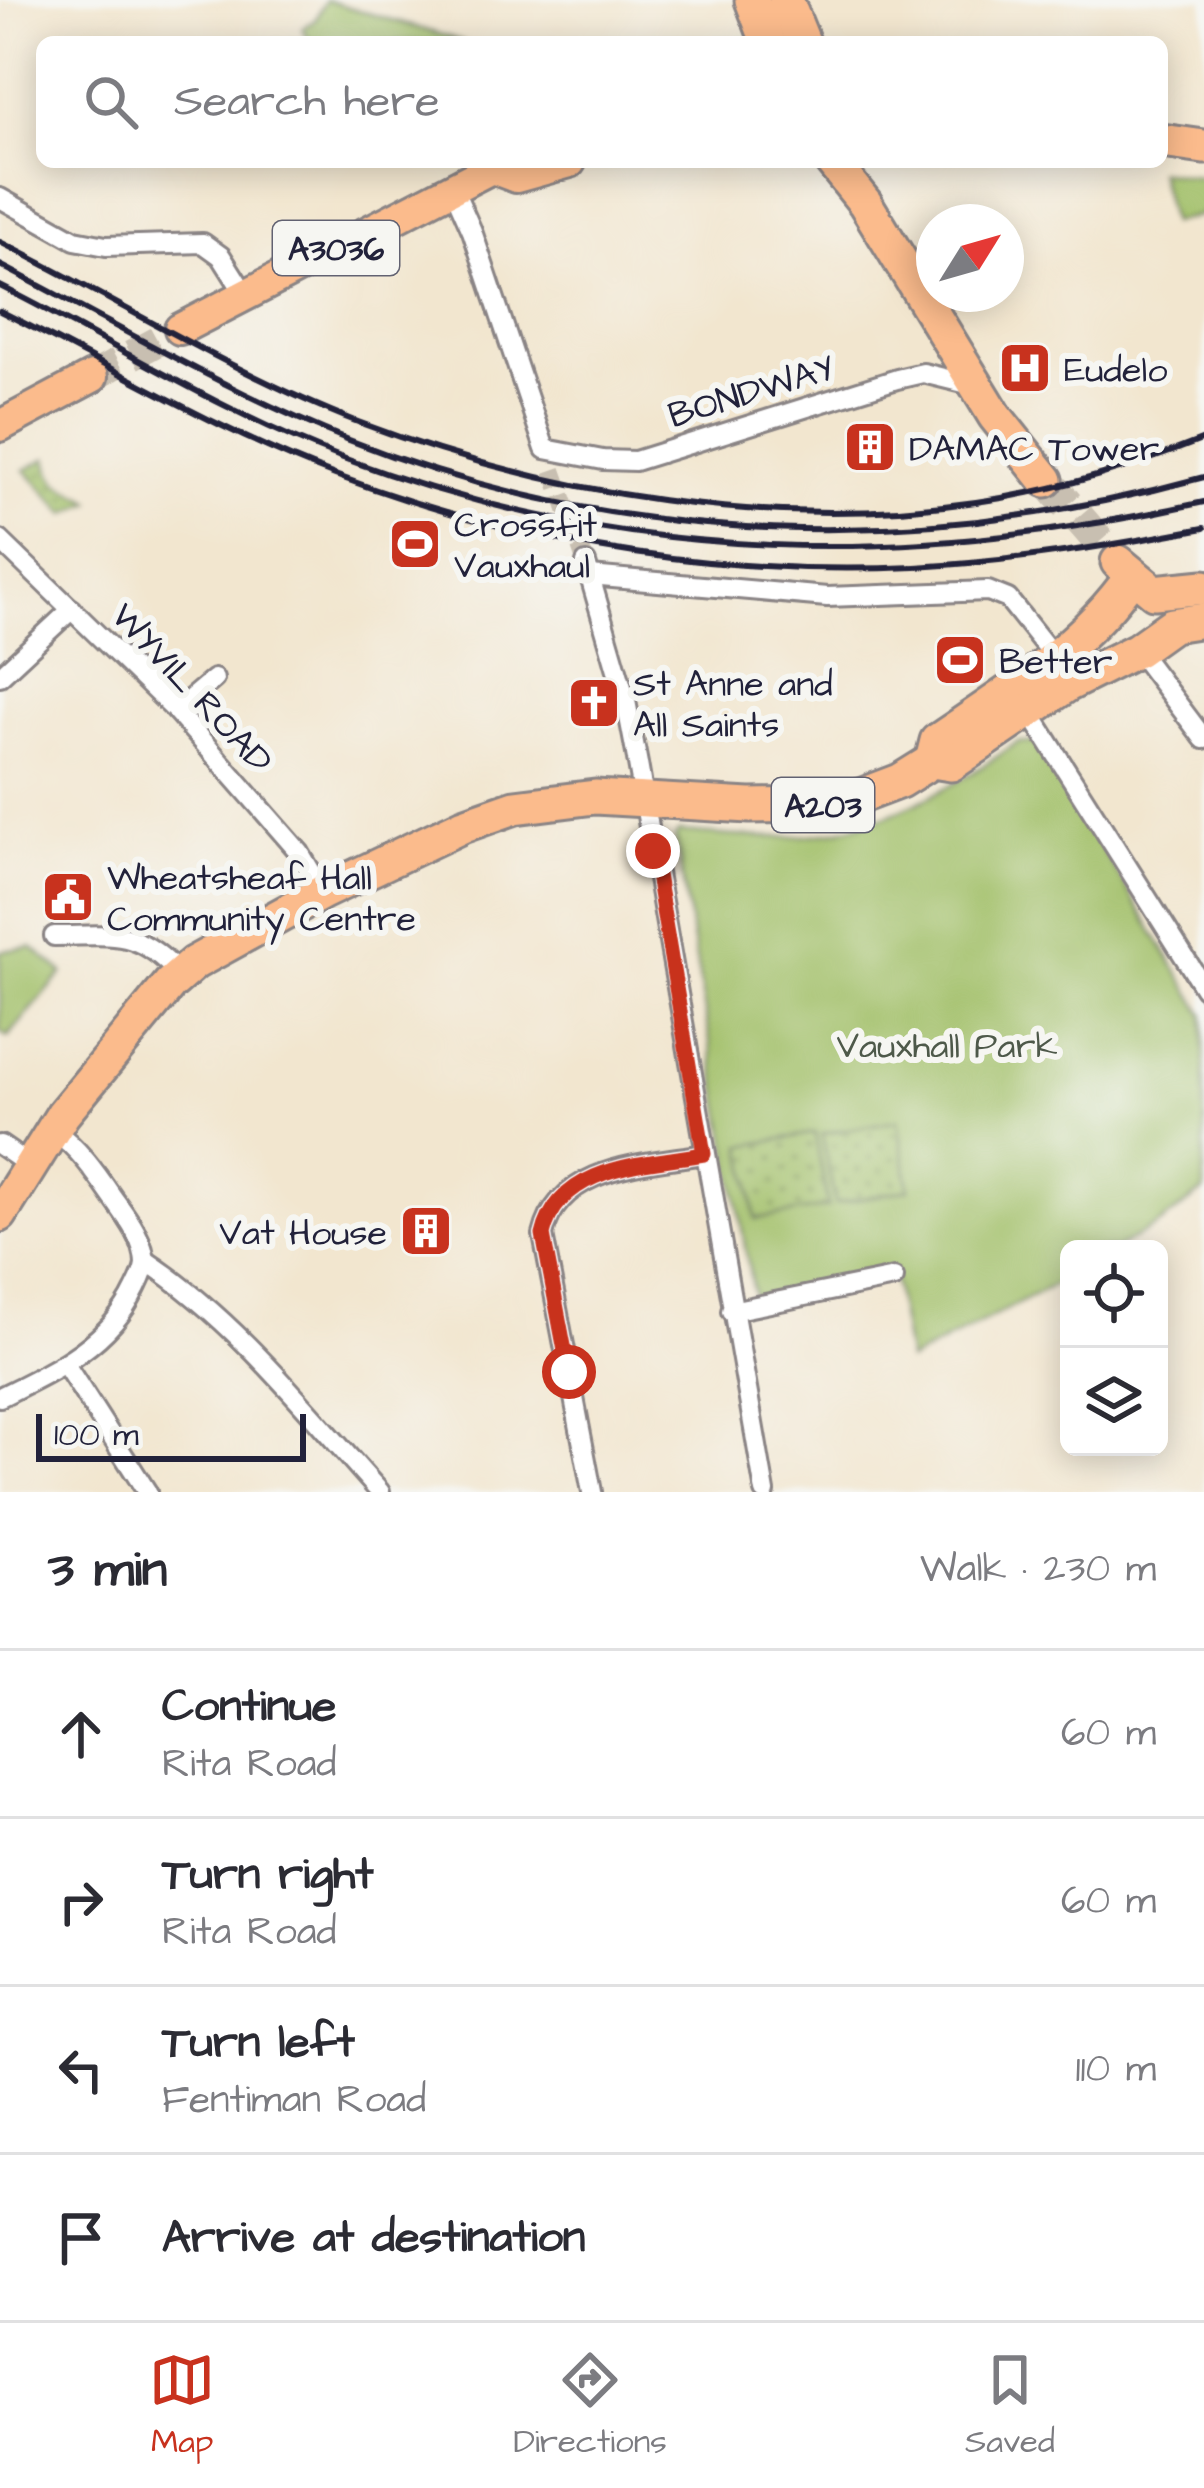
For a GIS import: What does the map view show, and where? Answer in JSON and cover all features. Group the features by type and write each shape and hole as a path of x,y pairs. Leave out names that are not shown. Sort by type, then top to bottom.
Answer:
{"highway":[{"path":"763,21 792,36"},
{"path":"1168,142 1204,147"},
{"path":"843,174 976,386 1046,480"},
{"name":"A203","path":"932,761 937,741 1100,618 1124,569 1154,592 1196,599"},
{"name":"A203","path":"0,1215 52,1129 180,975 202,958 323,892 464,824 514,807 567,798 820,806 842,802 900,782 932,761 951,764 1067,685 1137,650 1196,599"}],"main road":[{"name":"A3036","path":"180,329 490,168"},
{"name":"A3036","path":"503,168 516,177 548,168"},
{"path":"0,426 92,376"}],"street":[{"name":"BONDWAY","path":"453,188 472,231 544,449 635,461 923,373 976,386"},
{"path":"0,198 75,240 106,246 202,243 221,256 245,295"},
{"name":"WYVIL ROAD","path":"0,540 176,711 300,853 323,892"},
{"path":"765,1492 626,701 588,569 827,597 988,591 1008,599 1054,657"},
{"path":"0,676 72,609"},
{"path":"1137,650 1204,739"},
{"path":"176,711 214,680"},
{"path":"1029,711 1204,988"},
{"path":"55,936 131,936 164,957 180,975"},
{"path":"0,1397 65,1364 119,1316 144,1271 145,1260 133,1228 93,1169 52,1129"},
{"path":"0,1145 29,1165"},
{"path":"592,1492 543,1235 545,1223 569,1191 587,1178 704,1154"},
{"path":"145,1260 208,1308 280,1378 380,1492"},
{"path":"731,1311 894,1278"},
{"path":"65,1364 146,1492"}],"green space":[{"path":"325,0 445,36 307,36 303,28 315,20"},
{"path":"1158,171 1204,178 1204,214 1171,223"},
{"path":"47,458 59,483 92,502 66,514 25,470"},
{"name":"Vauxhall Park","path":"1018,742 1037,743 1204,1014 1204,1191 1132,1240 1060,1240 1060,1282 908,1361 892,1271 754,1299 675,837 678,832 820,834 880,818 966,776"},
{"path":"32,947 63,973 8,1037 0,1031 0,951"},
{"path":"898,1120 909,1189 835,1204 822,1134"},
{"path":"815,1133 828,1207 756,1219 743,1146"}],"tunnel":[{"path":"92,377 180,329"},
{"path":"553,470 586,563"},
{"path":"1046,480 1116,561"}],"railway":[{"path":"0,242 222,360 358,422 507,469 662,500 820,512 976,502 1092,477 1204,439"},
{"path":"0,265 304,421 452,476 558,502 665,520 773,528 882,528 990,519 1098,502 1204,477"},
{"path":"0,286 298,440 449,493 556,519 663,536 770,545 877,545 985,538 1204,502"},
{"path":"0,311 207,418 335,475 476,520 620,551 767,566 915,567 1060,552 1204,528"}],"place":[{"name":"Eudelo","path":"1025,368"},
{"name":"DAMAC Tower","path":"870,447"},
{"name":"Crossfit Vauxhaul","path":"415,544"},
{"name":"Better","path":"960,660"},
{"name":"St Anne and All Saints","path":"594,703"},
{"name":"Wheatsheaf Hall Community Centre","path":"68,897"},
{"name":"Vat House","path":"426,1231"}],"route":[{"path":"569,1372 543,1235 548,1215 569,1191 597,1174 704,1154 653,851"}]}
